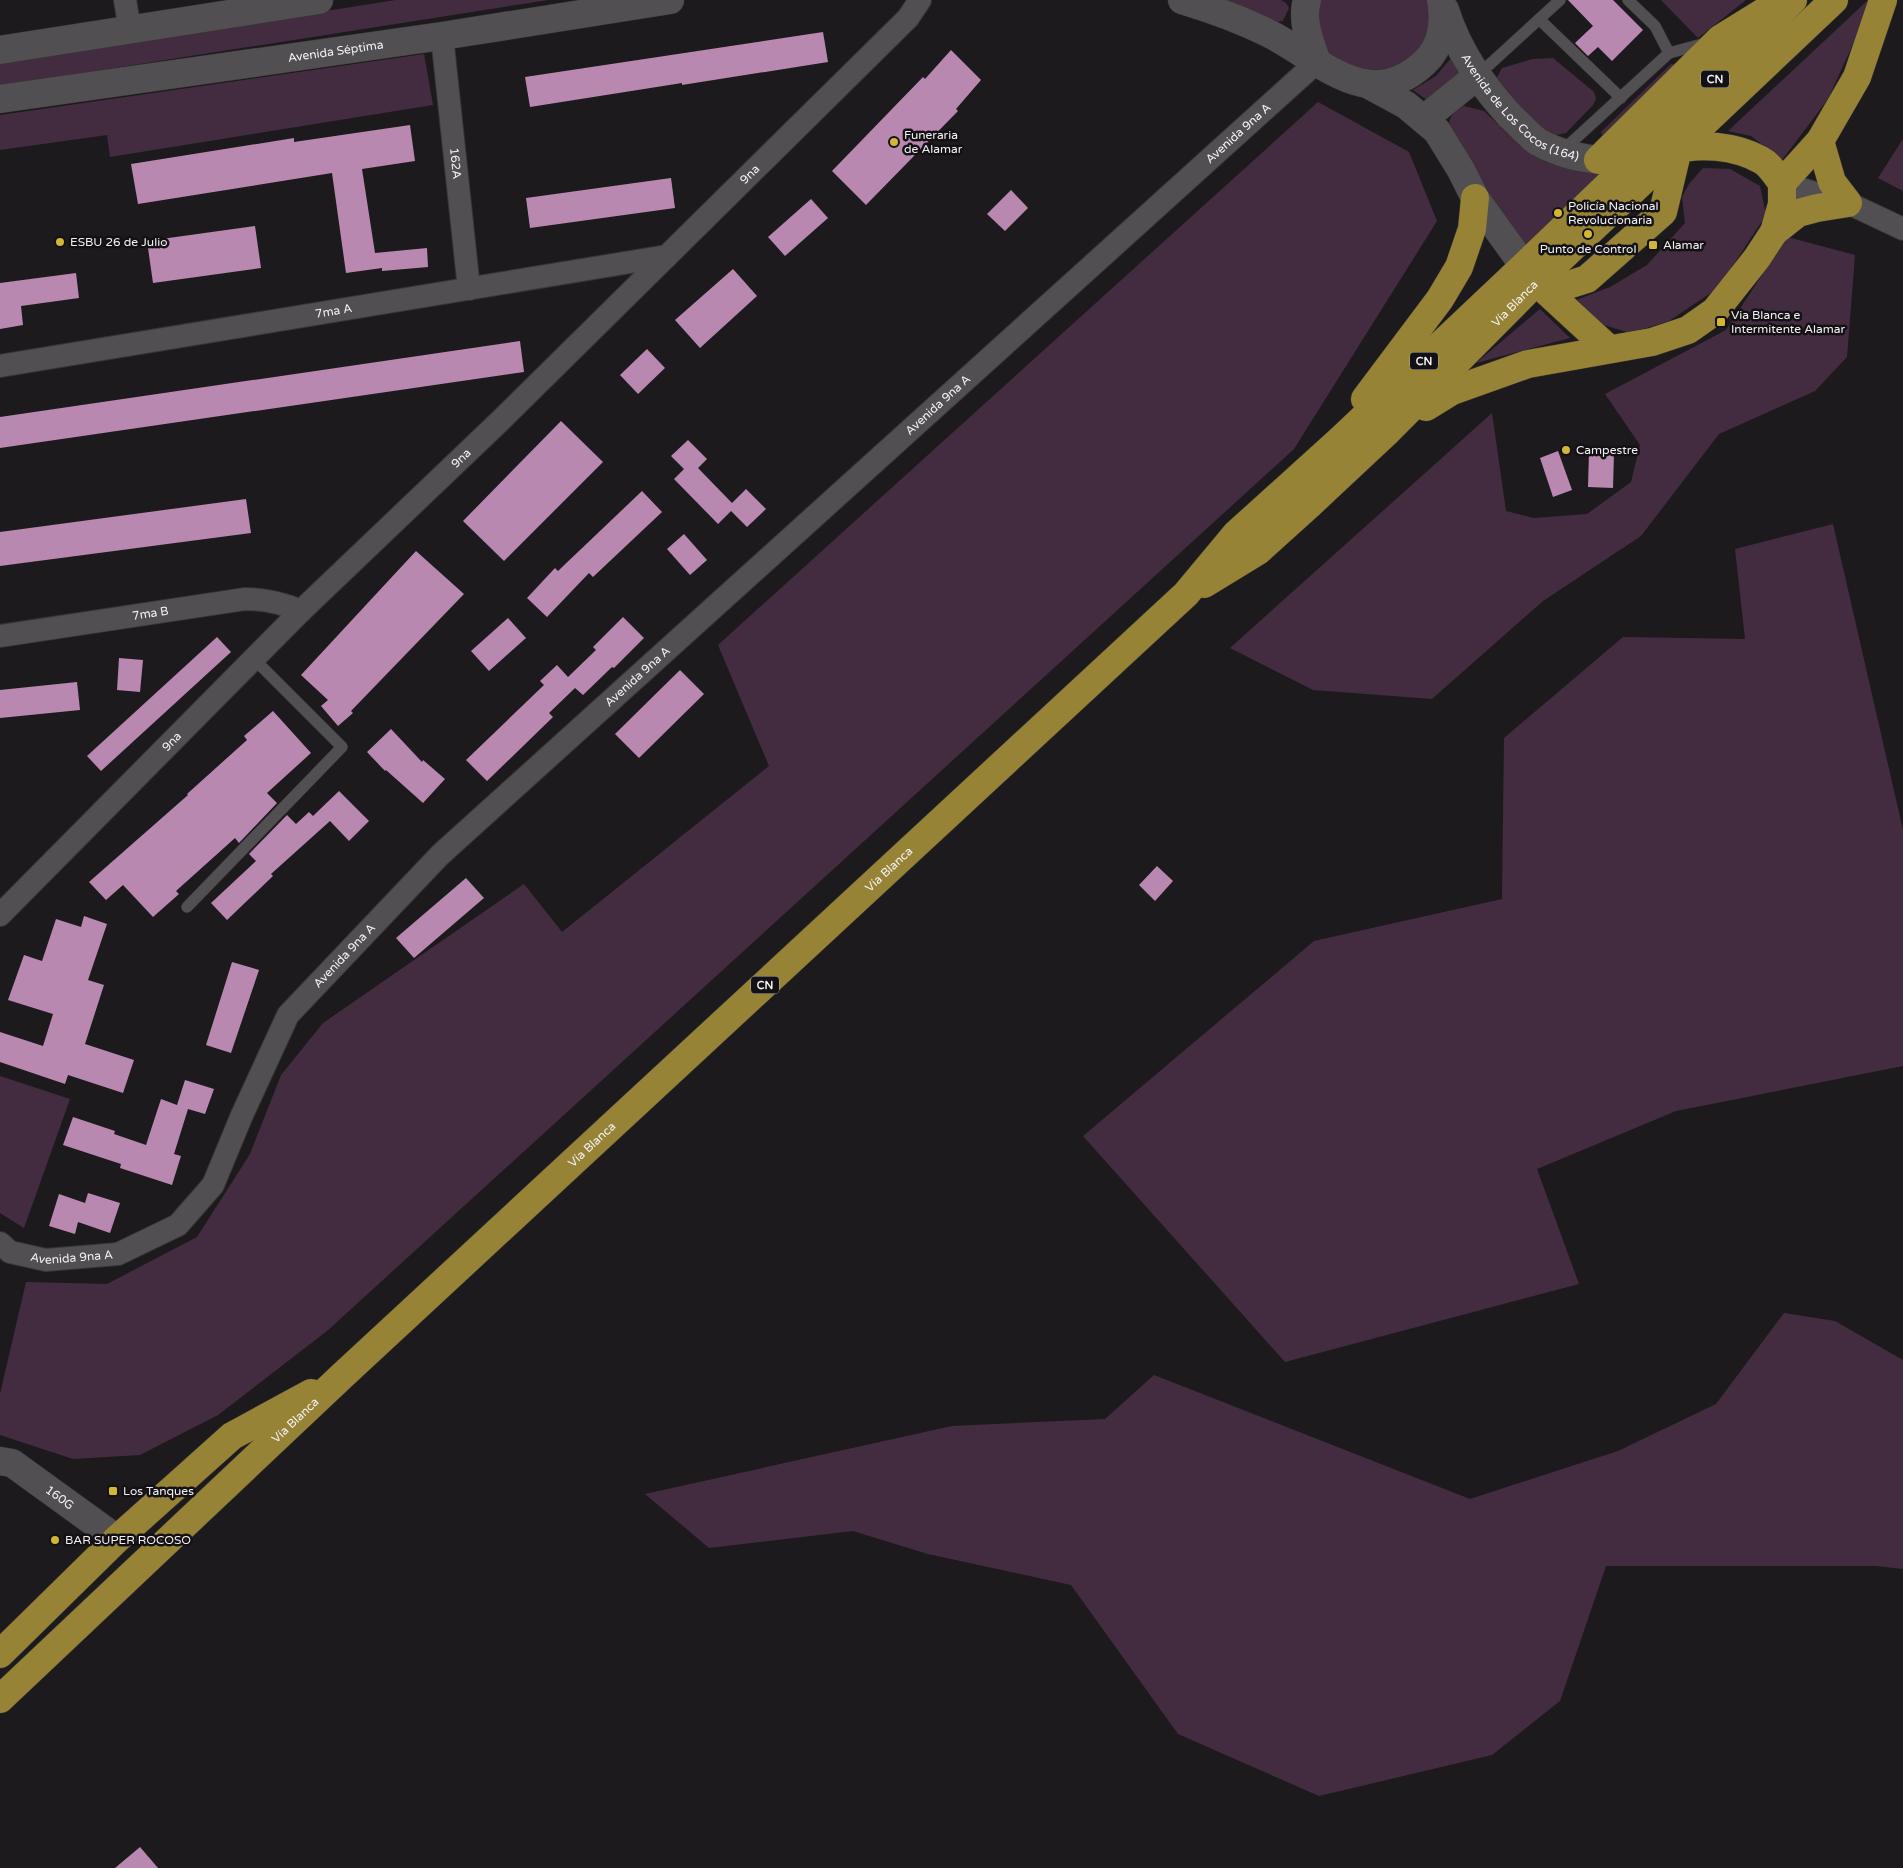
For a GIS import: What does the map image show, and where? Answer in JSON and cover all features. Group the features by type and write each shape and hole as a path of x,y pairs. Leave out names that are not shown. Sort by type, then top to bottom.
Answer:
{"highway":[{"path":"1598,160 1720,39 1784,0"},
{"name":"Vía Blanca","path":"1186,594 1258,551 1388,431 1637,158 1793,0"},
{"name":"Vía Blanca","path":"0,1699 343,1375 1186,594 1236,534 1324,454 1529,275 1678,149 1834,0"},
{"path":"1782,182 1820,141 1857,77 1883,0"},
{"path":"1774,232 1798,213 1848,203 1832,182 1820,141"},
{"path":"1388,431 1452,391 1528,364 1652,342 1688,330 1715,311 1757,258 1774,232 1782,204 1782,182 1762,160 1735,149 1714,146 1678,149 1659,156 1637,158"},
{"path":"1529,275 1565,286 1587,279 1663,212 1678,149"},
{"path":"1324,454 1440,299 1459,267 1472,229 1475,198"},
{"path":"1529,275 1609,349"},
{"path":"0,1654 117,1539 232,1436 343,1375"}],"main road":[{"path":"0,50 319,0"},
{"name":"Avenida Séptima","path":"0,99 442,36 670,0"},
{"path":"1182,0 1234,18 1269,34 1346,80 1368,85 1406,105 1424,119 1437,132 1448,148 1475,198 1529,275"},
{"path":"1307,0 1305,6 1306,29 1317,62"},
{"path":"1368,85 1391,84 1412,75 1429,59 1440,39 1444,16 1441,0"},
{"name":"Avenida de Los Cocos (164)","path":"1441,0 1459,47 1477,76 1492,96 1537,141 1561,152 1592,160 1637,158"},
{"path":"1424,119 1477,76"},
{"name":"160G","path":"0,1461 12,1463 117,1539"}],"street":[{"path":"125,0 130,30"},
{"name":"9na","path":"0,915 301,611 500,421 908,18 920,0"},
{"name":"162A","path":"442,36 469,289"},
{"name":"Avenida 9na A","path":"0,1243 10,1252 46,1260 118,1254 178,1225 213,1186 242,1114 288,1015 440,855 1317,62"},
{"path":"1782,182 1848,203 1903,230"},
{"name":"7ma A","path":"0,366 667,256"},
{"name":"7ma B","path":"0,636 245,599 263,599 280,602 301,611"}],"lane":[{"path":"1477,76 1560,0"},
{"path":"1628,0 1655,26 1669,53"},
{"path":"1539,19 1621,98"},
{"path":"1561,152 1669,53 1720,39"},
{"path":"187,907 342,747 254,659"}],"shaded area":[{"path":"396,0 548,0 0,86 0,62"},
{"path":"1228,0 1281,0 1289,8 1283,21 1275,22"},
{"path":"1317,0 1427,0 1429,17 1427,31 1422,45 1413,57 1400,66 1372,74 1331,57 1322,45"},
{"path":"1661,0 1746,0 1698,38"},
{"path":"1868,0 1873,0 1828,99 1782,160 1751,136 1728,131"},
{"path":"424,54 433,105 110,157 107,135 0,150 0,115"},
{"path":"1451,58 1462,76 1427,100 1413,90 1436,76"},
{"path":"1553,58 1594,92 1596,99 1593,105 1566,133 1551,136 1539,129 1496,79 1502,68 1533,59"},
{"path":"1671,64 1679,65 1605,141 1601,132"},
{"path":"1318,102 1409,152 1437,221 1294,449 327,1331 218,1415 140,1455 73,1459 0,1435 0,1394 26,1282 107,1284 197,1237 250,1154 281,1075 323,1023 524,884 562,932 769,766 718,645"},
{"path":"1464,106 1484,111 1520,146 1544,161 1581,172 1605,173 1532,243 1526,245 1520,243 1451,137 1450,118"},
{"path":"1903,139 1903,191 1878,178"},
{"path":"1703,168 1730,169 1760,186 1766,215 1718,288 1669,321 1630,333 1604,325 1576,300 1610,287 1647,265 1685,223 1682,197 1689,184"},
{"path":"1787,237 1855,255 1847,357 1815,391 1719,434 1641,536 1543,601 1432,699 1313,690 1230,648 1492,413 1506,511 1534,518 1587,514 1631,482 1640,445 1605,394 1726,330"},
{"path":"1540,309 1570,338 1476,363"},
{"path":"1833,524 1903,830 1903,1066 1676,1111 1537,1169 1579,1284 1285,1362 1083,1136 1314,941 1502,899 1504,738 1623,637 1745,639 1735,549"},
{"path":"0,1076 70,1099 24,1228 0,1213"},
{"path":"1784,1313 1835,1321 1903,1360 1903,1569 1876,1566 1606,1566 1560,1701 1492,1755 1319,1796 1178,1734 1071,1585 928,1554 853,1531 709,1548 645,1494 952,1426 1105,1419 1154,1375 1470,1499 1618,1451 1716,1404"}],"building":[{"path":"1568,0 1613,0 1643,30 1612,61 1598,47 1588,56 1575,43 1593,26"},
{"path":"823,32 828,62 530,107 525,77"},
{"path":"951,50 981,80 956,109 958,111 866,205 832,171 923,77 925,79"},
{"path":"410,125 415,161 362,169 375,253 427,248 428,267 382,271 382,268 346,273 332,173 138,204 131,164 294,138 294,142"},
{"path":"671,178 675,208 530,228 526,198"},
{"path":"1011,190 1028,208 1005,231 987,214"},
{"path":"811,199 828,218 785,256 768,237"},
{"path":"255,226 261,268 153,283 147,241"},
{"path":"733,269 757,296 700,348 675,320"},
{"path":"76,273 79,298 21,306 23,325 0,329 0,283"},
{"path":"520,341 524,372 0,448 0,417"},
{"path":"647,349 665,368 638,394 620,375"},
{"path":"561,421 603,462 504,561 463,521"},
{"path":"688,440 707,459 698,468 732,503 746,489 766,509 747,527 731,511 718,524 674,479 684,469 671,456"},
{"path":"1558,451 1572,490 1553,497 1540,458"},
{"path":"1589,452 1614,453 1613,488 1588,487"},
{"path":"642,491 662,512 593,577 589,573 547,617 527,598 555,568 558,571"},
{"path":"246,499 251,533 0,566 0,532"},
{"path":"684,534 707,560 690,575 667,549"},
{"path":"416,551 464,594 351,711 353,713 338,726 321,706 328,700 301,675"},
{"path":"623,617 644,638 583,695 575,688 549,713 553,717 487,781 466,760 544,685 540,681 557,665 568,677 596,650 593,647"},
{"path":"508,618 526,638 489,671 471,651"},
{"path":"217,637 231,652 101,771 87,756"},
{"path":"119,658 143,660 140,692 117,690"},
{"path":"680,670 704,694 639,758 615,734"},
{"path":"77,682 80,710 0,718 0,690"},
{"path":"273,711 311,753 267,793 277,803 239,843 235,838 176,891 179,894 153,917 123,885 106,900 89,882 188,795 247,740 244,736"},
{"path":"391,729 422,762 423,760 445,779 423,803 385,771 367,752"},
{"path":"339,791 369,821 349,841 330,821 271,874 273,876 227,920 211,903 256,861 249,854 287,815 296,824 309,812 313,816"},
{"path":"1157,866 1173,881 1155,901 1139,885"},
{"path":"466,878 484,898 414,958 396,938"},
{"path":"84,916 107,924 88,980 104,985 85,1044 134,1060 123,1093 68,1075 65,1084 0,1062 0,1032 43,1046 53,1014 8,1000 24,955 42,961 56,919 81,927"},
{"path":"232,962 259,970 231,1053 206,1045"},
{"path":"185,1080 214,1089 205,1114 188,1109 174,1154 181,1156 172,1185 120,1168 121,1164 63,1145 73,1117 115,1131 114,1134 146,1145 161,1099 177,1105"},
{"path":"88,1193 120,1203 110,1233 78,1222 75,1234 49,1226 59,1194 85,1203"},
{"path":"140,1847 158,1868 115,1868"}],"place":[{"name":"Funeraria de Alamar","path":"894,142"},
{"name":"Policía Nacional Revolucionaria","path":"1558,213"},
{"name":"Punto de Control","path":"1588,234"},
{"name":"ESBU 26 de Julio","path":"60,242"},
{"name":"Alamar","path":"1653,245"},
{"name":"Via Blanca e Intermitente Alamar","path":"1721,322"},
{"name":"Campestre","path":"1566,450"},
{"name":"Los Tanques","path":"113,1491"},
{"name":"BAR SUPER ROCOSO","path":"55,1540"}]}
